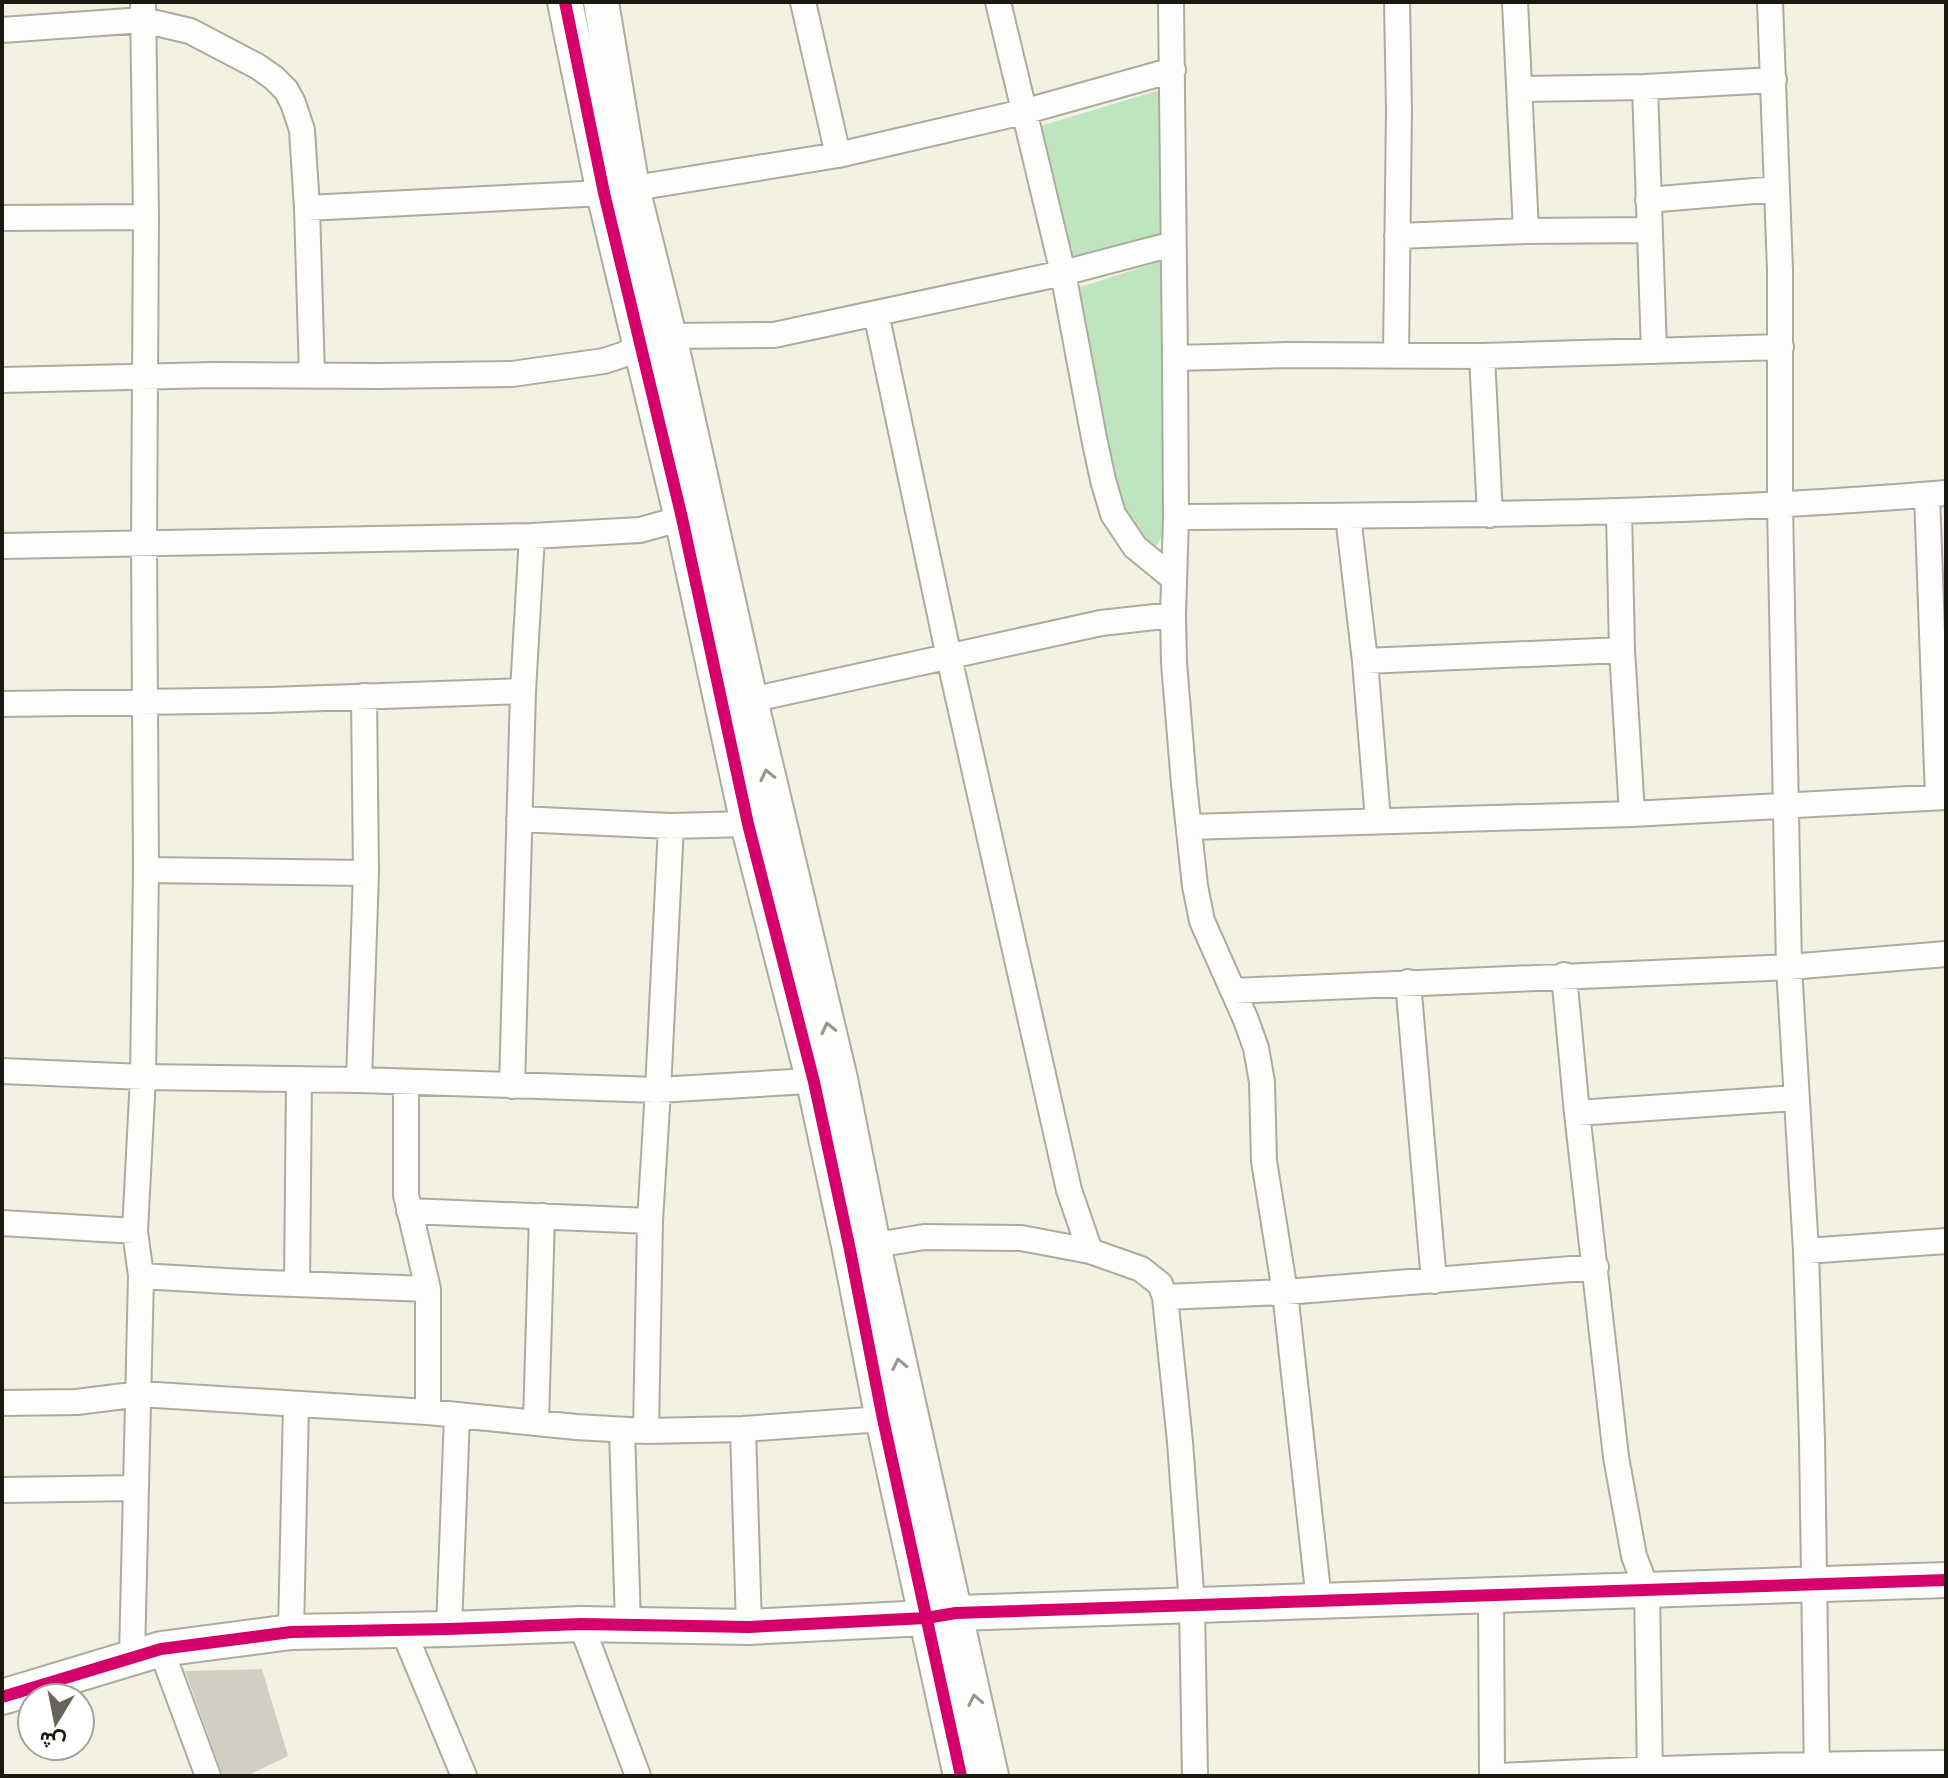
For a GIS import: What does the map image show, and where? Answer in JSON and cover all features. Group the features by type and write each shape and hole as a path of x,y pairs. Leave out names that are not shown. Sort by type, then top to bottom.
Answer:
{"street":[{"path":"565,2 618,190 655,340 736,703 827,1080 941,1615 991,1776"},
{"path":"601,2 618,190"},
{"path":"803,2 838,155"},
{"path":"998,2 1063,273 1094,438 1113,514 1135,547 1173,578"},
{"path":"1171,2 1176,517 1173,615 1178,718 1195,886 1202,921 1256,1048 1262,1082 1264,1161 1285,1292 1319,1601"},
{"path":"1396,355 1397,2"},
{"path":"1515,2 1526,231"},
{"path":"1770,2 1781,347 1780,505 1789,967 1806,1251 1816,1770"},
{"path":"143,11 146,870 143,1077 135,1231 141,1276 136,1488 147,1653 208,1776"},
{"path":"2,30 143,11 203,37 257,66 286,90 302,130 312,375"},
{"path":"307,208 618,190 838,155 1023,112 1173,70"},
{"path":"1520,89 1645,87 1774,80"},
{"path":"1645,87 1654,351"},
{"path":"1648,200 1777,189"},
{"path":"2,218 146,217"},
{"path":"1397,236 1649,230"},
{"path":"2,380 512,374 604,361 655,340 774,335 1063,273 1173,244"},
{"path":"876,313 949,657 1069,1190 1090,1251"},
{"path":"1175,358 1482,356 1781,347"},
{"path":"1482,356 1490,515"},
{"path":"1176,517 1490,515 1780,505 1937,494 1942,797 1632,814 1189,827"},
{"path":"1619,511 1622,650 1632,814"},
{"path":"2,546 532,536 640,530 695,515"},
{"path":"1348,516 1365,661 1378,820"},
{"path":"512,1086 523,691 532,536"},
{"path":"736,703 1101,623 1173,615"},
{"path":"1365,661 1622,650"},
{"path":"2,704 269,700 523,691"},
{"path":"359,1080 366,873 364,696"},
{"path":"736,703 748,824 827,1080"},
{"path":"519,819 671,826 748,824"},
{"path":"628,1624 634,1430 650,1221 671,826"},
{"path":"146,870 366,873"},
{"path":"1234,991 1789,967 1946,954"},
{"path":"1564,975 1618,1471 1634,1556 1647,1590 1650,1772"},
{"path":"1408,982 1434,1281"},
{"path":"2,1071 658,1090 827,1080"},
{"path":"297,1284 299,1080"},
{"path":"406,1082 409,1211 428,1289 428,1412"},
{"path":"1577,1113 1795,1098"},
{"path":"409,1211 650,1221"},
{"path":"536,1423 542,1216"},
{"path":"2,1223 135,1231"},
{"path":"861,1248 924,1237 1021,1238 1090,1251 1141,1269 1160,1284 1165,1297 1180,1442 1192,1605 1195,1776"},
{"path":"1806,1251 1946,1241"},
{"path":"1165,1297 1285,1292 1596,1267"},
{"path":"141,1276 428,1289"},
{"path":"2,1403 77,1402 140,1394 428,1412 634,1430 743,1429 896,1414"},
{"path":"291,1632 296,1405"},
{"path":"449,1629 457,1415"},
{"path":"743,1429 749,1627"},
{"path":"2,1490 136,1488"},
{"path":"2,1697 147,1653 291,1632 581,1624 749,1627 941,1615 1192,1605 1946,1580"},
{"path":"1491,1595 1492,1776"},
{"path":"941,1615 961,1776"},
{"path":"581,1624 638,1776"},
{"path":"403,1630 464,1776"},
{"path":"1503,1776 1816,1770 1946,1763"}],"green space":[{"path":"1160,90 1162,242 1066,266 1037,127"},
{"path":"1162,261 1167,510 1163,534 1154,551 1133,534 1119,500 1074,289"}],"building":[{"path":"262,1669 288,1756 247,1776 223,1776 185,1671"}],"cycle path":[{"path":"565,2 604,193 682,518 748,824 814,1082 961,1776"},
{"path":"2,1697 161,1649 291,1632 581,1624 749,1627 926,1618 956,1613 1946,1580"}]}
